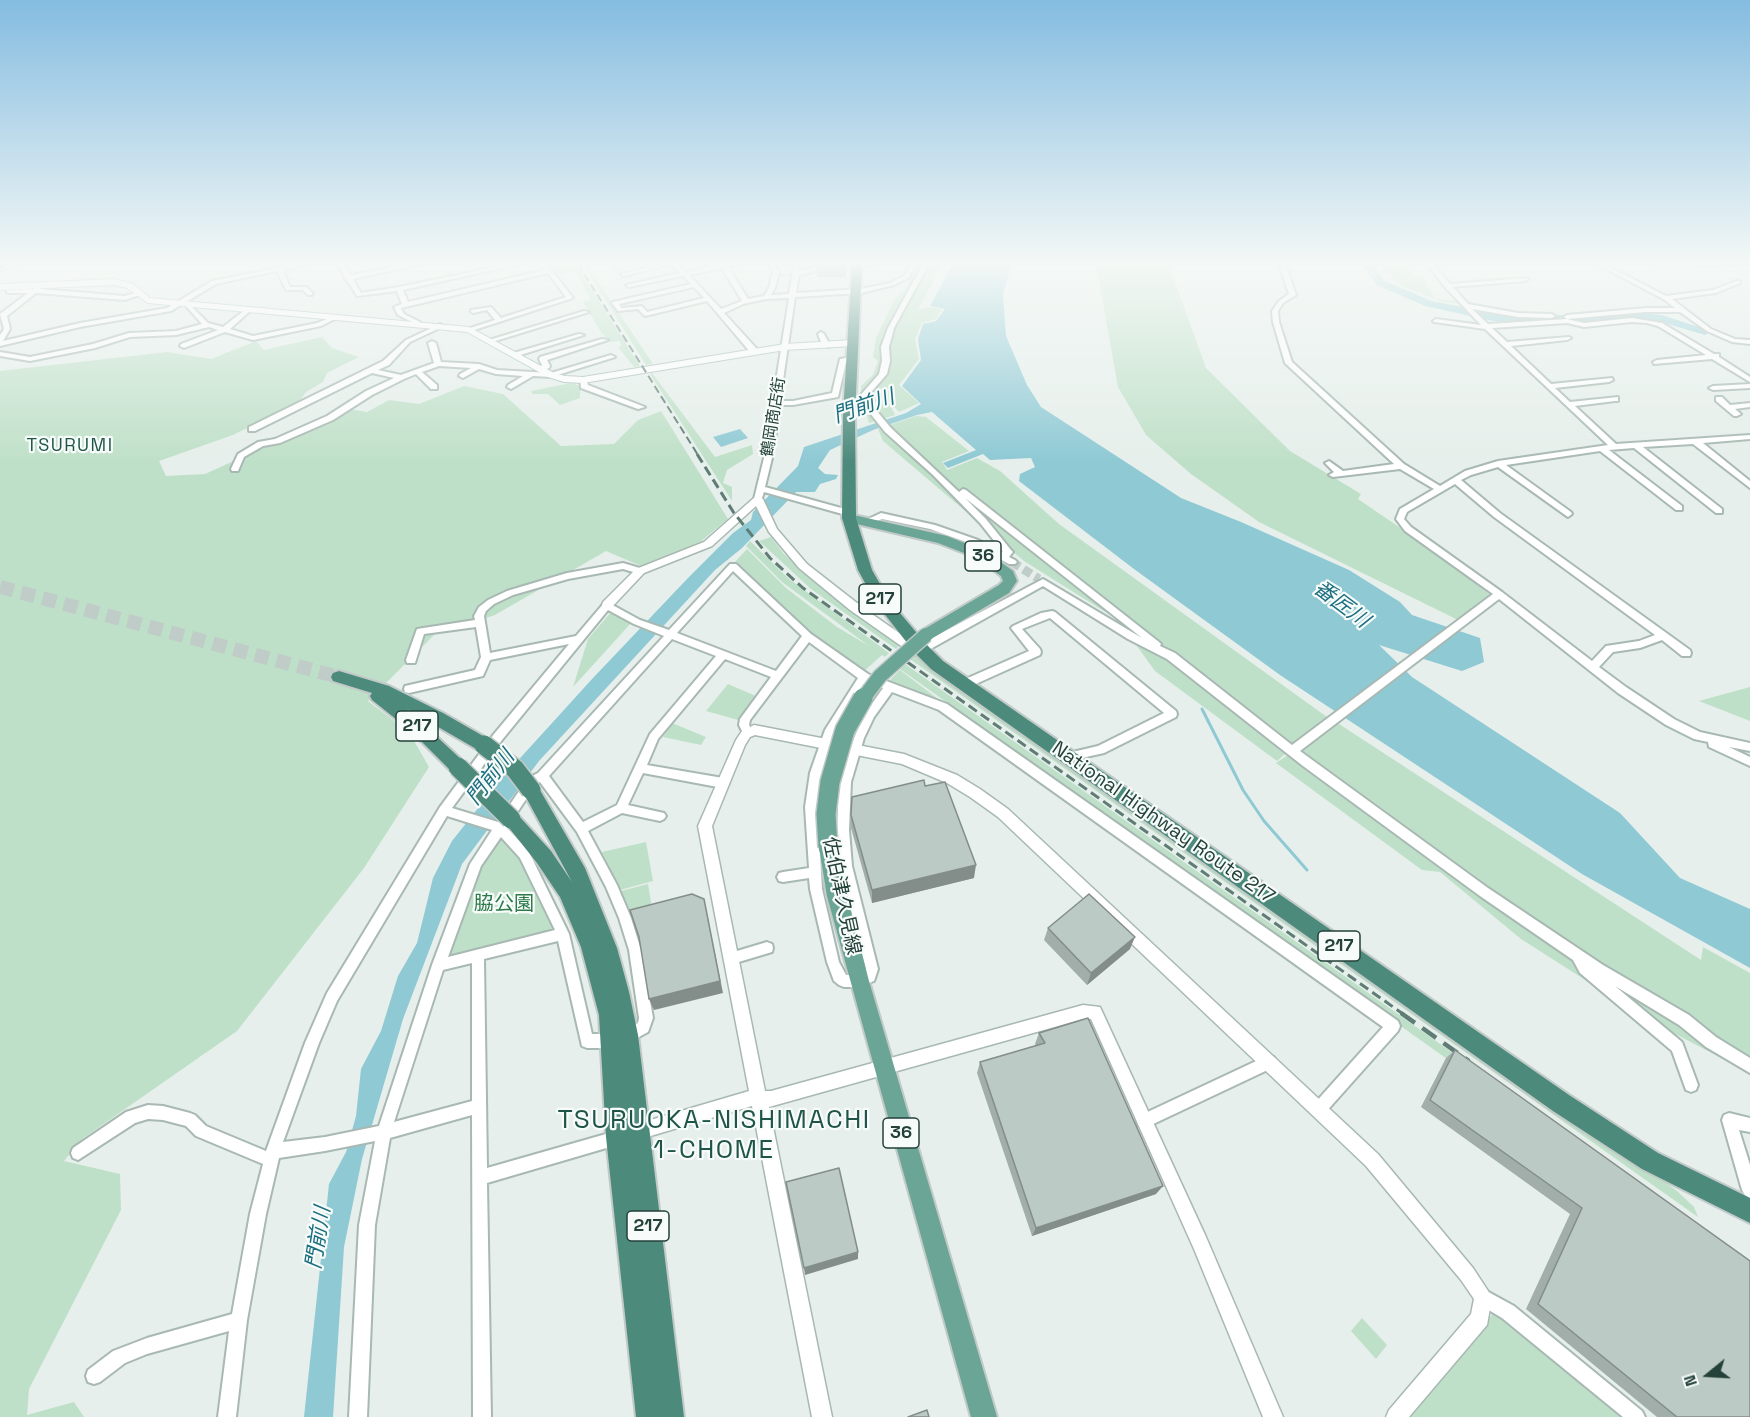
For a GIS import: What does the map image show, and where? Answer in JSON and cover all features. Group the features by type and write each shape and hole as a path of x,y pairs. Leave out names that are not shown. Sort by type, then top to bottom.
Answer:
{"highway":[{"name":"National Highway Route 217","path":"854,330 849,415 849,516 865,570 883,603 923,642 937,665 1561,1103 1650,1161 1750,1211"},
{"name":"217","path":"339,677 383,690 437,717 484,745 536,783 576,868 607,948 620,1037 649,1417"},
{"name":"217","path":"372,688 376,694 417,726 458,767 501,824 544,857 568,892 591,947 610,1016 620,1037"},
{"name":"217","path":"627,1134 671,1417"}],"main road":[{"path":"469,330 561,382 754,351 853,343"},
{"name":"佐伯津久見線","path":"849,516 866,522 920,532 964,547 994,562 1010,576 1009,584 1001,591 923,642 880,676 864,696 845,730 837,752 826,814 828,846 837,896 859,981 984,1417"}],"street":[{"path":"0,342 56,330"},
{"path":"0,354 30,359 95,346 129,335 176,333 187,330"},
{"path":"224,330 253,338 300,330"},
{"path":"184,346 224,330"},
{"path":"252,429 386,363 408,341 431,330"},
{"path":"490,341 527,330"},
{"path":"578,330 588,345"},
{"path":"736,330 754,351"},
{"name":"鶴岡商店街","path":"763,495 788,330"},
{"path":"890,330 885,347 886,361 883,374 862,398 888,430 934,471 1158,646"},
{"path":"1279,330 1289,363 1401,466 1441,490"},
{"path":"1490,330 1614,447"},
{"path":"1671,330 1749,376"},
{"path":"1709,330 1734,341 1750,342"},
{"path":"821,334 826,345"},
{"path":"514,354 581,335"},
{"path":"1505,344 1567,338"},
{"path":"541,370 546,366 543,359 604,340"},
{"path":"432,343 438,364"},
{"path":"1657,362 1716,356"},
{"path":"1728,356 1749,376"},
{"path":"235,469 241,456 261,444 277,441 330,418 369,393 402,377 438,364 479,366 496,372 551,375 611,357"},
{"path":"776,403 835,395 843,361 852,359"},
{"path":"463,376 479,366"},
{"path":"371,371 402,377"},
{"path":"417,371 434,387"},
{"path":"511,387 531,374"},
{"path":"583,380 584,386 641,407"},
{"path":"1550,386 1609,380"},
{"path":"1713,388 1750,386"},
{"path":"1569,405 1615,399"},
{"path":"1719,399 1737,414"},
{"path":"1729,407 1750,405"},
{"path":"1750,437 1602,448 1498,463 1468,473 1403,511 1400,519 1408,529 1670,722 1750,762"},
{"path":"1694,440 1750,485"},
{"path":"1635,445 1719,511"},
{"path":"1602,448 1679,508"},
{"path":"1329,463 1337,475 1401,466"},
{"path":"1498,463 1568,514"},
{"path":"866,522 881,516 932,527 975,542 1008,560 1008,552 934,471"},
{"path":"1456,480 1497,515 1686,653"},
{"path":"763,495 769,522 803,566 854,607 937,665"},
{"path":"227,1417 239,1320 258,1214 272,1155 312,1043 332,997 444,810 498,737 607,605 640,571 708,543 763,495 794,496 849,516"},
{"path":"409,689 477,675 482,670 486,657 480,623 482,609 510,593 567,576 623,566 640,571"},
{"path":"536,783 734,566 808,636 864,676 944,707 1393,1026 1319,1109"},
{"path":"923,642 1041,581 1131,637 1171,656 1292,751 1484,892 1576,955 1684,1020 1711,1042 1750,1066"},
{"path":"1292,751 1499,594"},
{"path":"854,607 868,609 883,603"},
{"path":"607,605 637,622 777,675"},
{"path":"965,684 1036,652 1016,628 1044,615 1052,614 1172,714 1100,750 1068,757"},
{"path":"411,660 420,631 480,623"},
{"path":"748,732 744,725 745,719 808,636"},
{"path":"1593,667 1610,649 1640,644 1663,636"},
{"path":"486,657 579,639"},
{"path":"581,829 621,808 654,736 723,655"},
{"path":"864,676 843,707 825,743 811,807 813,872 833,962 839,977 844,981 859,981 869,976 872,969 846,867 843,830 845,782 855,748 869,714 890,687"},
{"path":"822,1417 761,1099 705,826 740,743 748,732 762,730 904,759 928,768 975,793 1003,813 1372,1160 1467,1274 1483,1297 1508,1312 1636,1417"},
{"path":"1698,736 1750,747"},
{"path":"640,768 723,783"},
{"path":"358,1417 366,1225 384,1132 438,965 476,864 501,824 532,781 581,829 611,885 635,950 646,1018 643,1027 620,1037 587,1041 562,934 524,854 501,824 444,810"},
{"path":"621,808 660,816"},
{"path":"783,877 813,872"},
{"path":"438,965 562,934"},
{"path":"732,958 767,948"},
{"path":"478,955 482,1417"},
{"path":"1576,955 1585,969 1677,1047 1691,1085"},
{"path":"481,1177 753,1098 771,1099 1083,1012 1095,1012 1200,1243 1273,1417"},
{"path":"1144,1121 1269,1062"},
{"path":"78,1153 131,1117 148,1112 164,1113 190,1120 201,1131 272,1155 384,1132 480,1106"},
{"path":"1750,1125 1729,1120 1750,1190"},
{"path":"1396,1417 1480,1318 1483,1297"},
{"path":"94,1376 119,1358 147,1346 239,1320"}],"green space":[{"path":"600,330 617,330 640,366 634,367 618,347 622,346 619,341 610,342"},
{"path":"624,330 630,330 653,364 646,365"},
{"path":"880,330 919,330 915,339 919,359 899,385 919,403 899,412 887,399 895,415 869,423 865,409 886,399 873,403 866,397 891,367 889,350 878,376 861,395 861,386 873,375 878,361 873,357"},
{"path":"1108,330 1192,330 1206,368 1290,451 1361,494 1358,499 1443,557 1491,596 1458,620 1259,522 1191,474 1146,435 1118,387"},
{"path":"322,337 332,348 359,357 327,373 323,382 306,392 298,403 233,435 159,461 166,476 205,474 349,409 367,412 389,400 419,404 464,386 503,394 561,446 614,444 638,420 661,411 728,519 700,542 641,566 606,551 495,615 434,635 368,701 409,732 429,767 364,868 237,1031 82,1139 64,1161 120,1174 121,1210 29,1389 27,1415 74,1402 84,1417 0,1417 0,371 167,352 211,359 256,341 264,350"},
{"path":"652,373 715,457 752,445 753,454 727,470 723,483 732,487 732,501 650,374"},
{"path":"571,383 580,386 580,398 560,405 548,394 532,394 531,391"},
{"path":"916,416 926,417 969,451 942,462 947,470 977,458 1000,471 1059,524 1327,717 1277,761 1155,671 1118,620 1024,561 883,441 878,429"},
{"path":"771,537 784,554 799,567 901,643 896,649 811,589 759,541"},
{"path":"750,541 788,578 889,653 885,657 882,655 862,673 809,634 734,563 747,549 786,588 837,627 869,646 782,582 746,546"},
{"path":"612,611 632,622 573,687 588,639"},
{"path":"916,654 1629,1155 1677,1191 1694,1207 1698,1217 910,659"},
{"path":"905,664 1750,1264 1750,1275 900,669"},
{"path":"900,670 942,702 889,681"},
{"path":"728,684 756,696 738,720 706,711"},
{"path":"1750,687 1750,721 1699,701"},
{"path":"1336,722 1701,960 1703,947 1750,973 1750,1073 1662,1027 1609,987 1590,983 1521,939 1440,872 1422,870 1276,763"},
{"path":"672,723 706,737 701,745 663,737"},
{"name":"脇公園","path":"501,833 523,858 558,932 443,961 480,863"},
{"path":"646,842 653,881 620,890 602,852"},
{"path":"648,884 653,915 630,920 621,891"},
{"path":"1495,1311 1625,1417 1407,1417"},
{"path":"1362,1318 1387,1345 1376,1359 1351,1331"}],"water":[{"name":"番匠川","path":"921,330 1006,330 1027,385 1041,407 1181,498 1349,570 1400,602 1412,615 1480,638 1484,662 1462,671 1379,645 1412,677 1620,813 1680,878 1750,909 1750,968 1582,874 1280,675 1134,569 1019,481 1020,474 1035,467 1031,458 990,460 983,454 948,468 943,463 976,450 932,412 917,415 873,430 830,450 818,468 825,474 838,475 836,479 820,484 815,492 796,492 742,548 715,570 539,761 462,864 403,1019 362,1159 344,1247 333,1417 304,1417 329,1184 346,1152 356,1116 361,1069 381,1031 398,976 417,943 433,878 452,841 502,778 593,678 733,533 751,520 753,512 798,466 804,447 906,413 921,404 902,386 921,360 918,339"},
{"path":"740,429 748,438 721,447 713,437"}],"building":[{"path":"924,780 925,786 945,782 976,865 872,890 851,815 852,797"},
{"path":"692,894 704,899 720,981 649,999 639,937 630,910"},
{"path":"1089,894 1135,937 1091,973 1048,928"},
{"path":"1088,1018 1163,1186 1036,1228 980,1062 1045,1043 1039,1033"},
{"path":"1455,1050 1750,1261 1750,1417 1677,1417 1538,1304 1582,1208 1430,1100"},
{"path":"839,1168 858,1252 804,1268 786,1182"},
{"path":"927,1410 929,1417 908,1417"}],"waterway":[{"path":"1202,709 1243,790 1264,821 1307,870"}],"tunnel":[{"path":"1012,562 1039,579"},
{"path":"0,587 339,677"}],"railway":[{"path":"620,330 698,455"},
{"path":"697,454 734,513 770,558 803,588 1403,1014"},
{"path":"1401,1013 1469,1061"}],"district":[{"name":"TSURUMI","path":"70,446"},
{"name":"TSURUOKA-NISHIMACHI 1-CHOME","path":"714,1136"}],"water label":[{"name":"門前川","path":"864,407"},
{"name":"門前川","path":"491,778"},
{"name":"門前川","path":"319,1238"}]}
